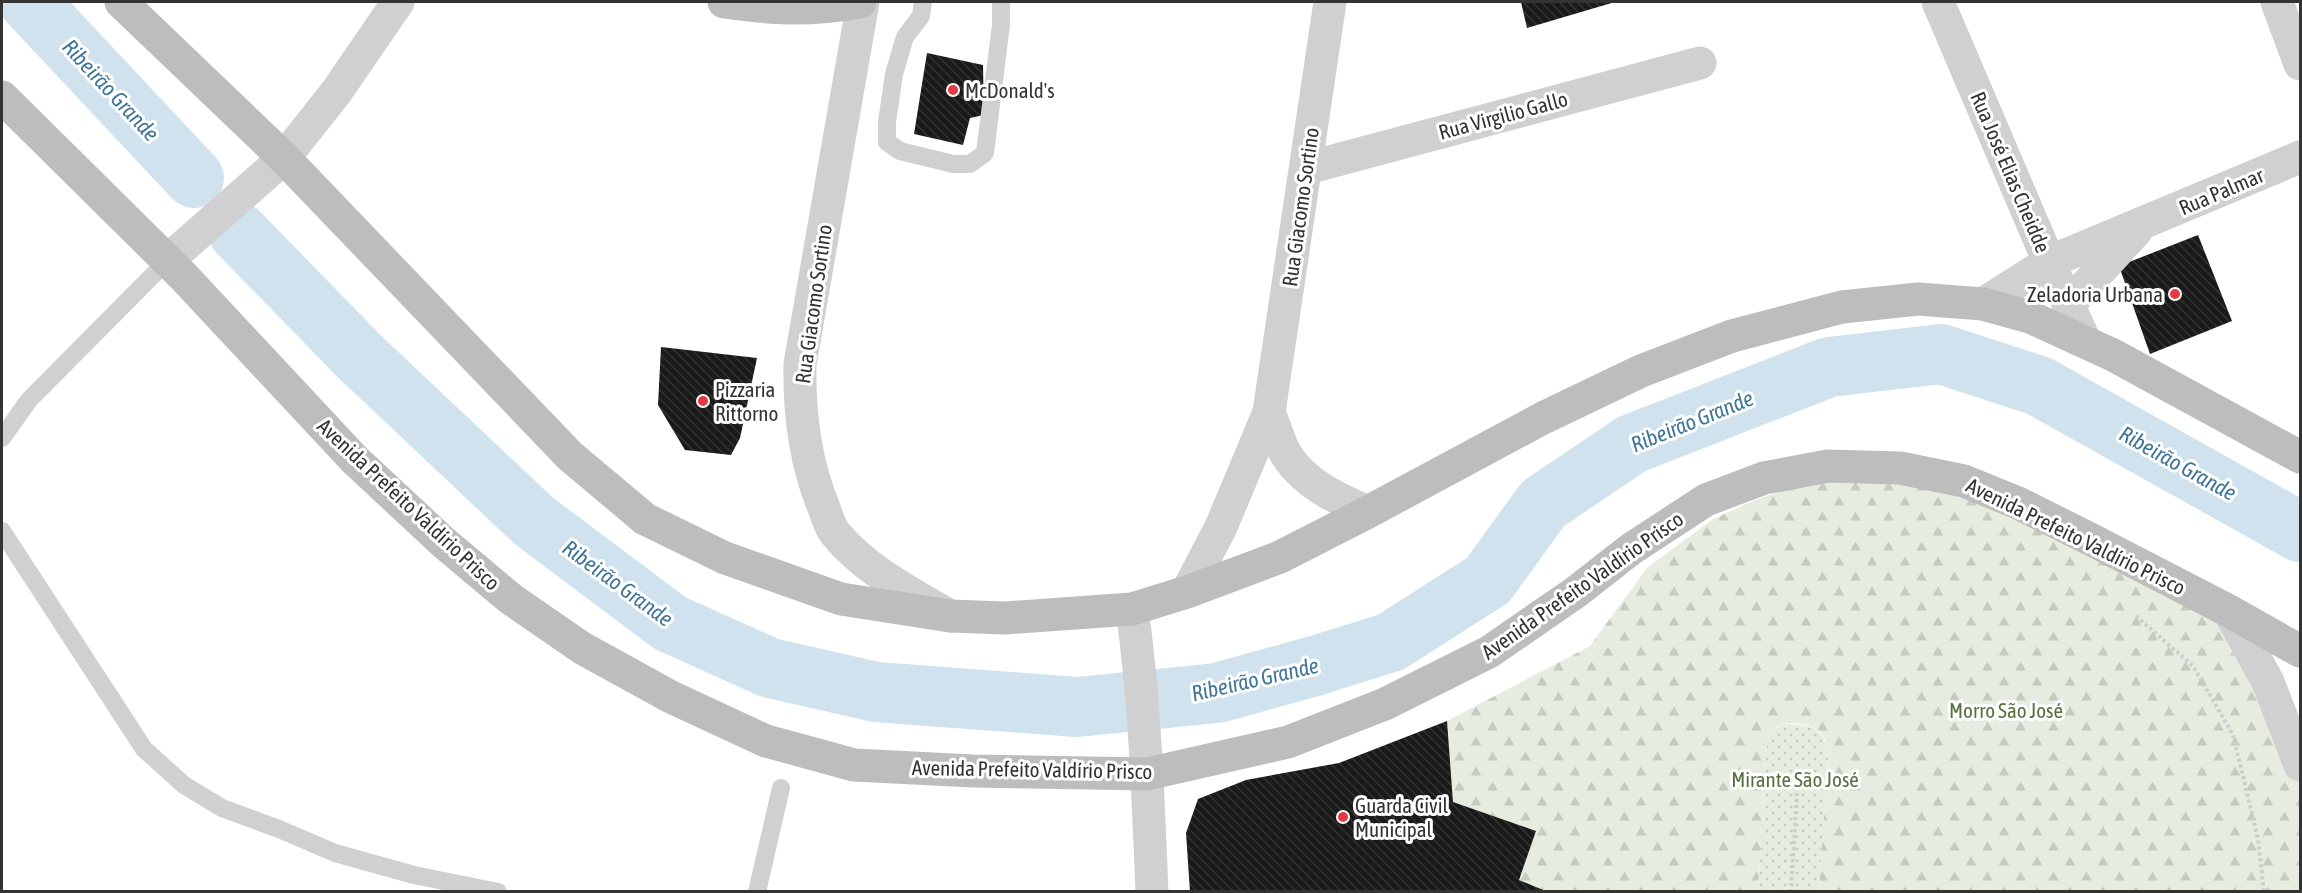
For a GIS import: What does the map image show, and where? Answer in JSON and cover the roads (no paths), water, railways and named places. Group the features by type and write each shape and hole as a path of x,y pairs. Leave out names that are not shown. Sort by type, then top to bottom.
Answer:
{"main road":[{"path":"121,2 284,158 570,456 645,519 725,558 842,599 950,616 1005,618 1132,609 1187,592 1280,557 1543,418 1641,371 1732,336 1842,307 1918,299 1983,304 2030,317 2085,341 2301,456"},
{"path":"724,2 768,8 800,9 861,2"},
{"name":"Avenida Prefeito Valdírio Prisco","path":"2,97 167,261 354,459 442,542 511,599 582,648 671,697 766,741 854,765 973,771 1147,774 1288,742 1385,704 1489,652 1576,592 1631,549 1706,500 1764,478 1828,466 1900,468 1964,481 2018,504 2229,611 2301,651"}],"street":[{"path":"167,261 284,158 337,91 398,2"},
{"name":"Rua Giacomo Sortino","path":"861,2 800,364 799,403 817,491 834,532 877,573 950,616"},
{"name":"Rua Giacomo Sortino","path":"1187,592 1221,527 1269,412 1330,2"},
{"name":"Rua José Elias Cheidde","path":"1938,2 2085,341"},
{"path":"2277,2 2301,64"},
{"name":"Rua Virgilio Gallo","path":"1306,168 1700,63"},
{"name":"Rua Palmar","path":"1983,304 2049,262 2301,157"},
{"name":"Rua Palmar","path":"2069,304 2141,225"},
{"path":"1269,412 1287,456 1310,482 1333,497 1368,512"},
{"path":"1132,609 1138,649 1144,726 1152,891"},
{"path":"2229,611 2268,682 2301,765"}],"lane":[{"path":"922,2 921,16 905,37 894,74 886,122 886,142 900,151 953,164 970,164 985,153 1001,25 1001,2"},
{"path":"2,438 28,400 167,261"},
{"path":"2,531 144,749 184,785 222,808 335,853 414,875 498,891"},
{"path":"757,891 781,788"}],"waterway":[{"name":"Ribeirão Grande","path":"29,2 194,178"},
{"name":"Ribeirão Grande","path":"238,232 359,356 534,521 670,623 770,668 876,692 1077,707 1217,693 1391,642 1488,580 1543,504 1632,444 1829,367 1941,354 2039,386 2300,532"}],"place":[{"name":"McDonald's","path":"953,90"},
{"name":"Zeladoria Urbana","path":"2175,294"},
{"name":"Pizzaria Rittorno","path":"703,401"},
{"name":"Guarda Civil Municipal","path":"1343,817"}],"park label":[{"name":"Morro São José","path":"2006,710"},
{"name":"Mirante São José","path":"1795,779"}]}
